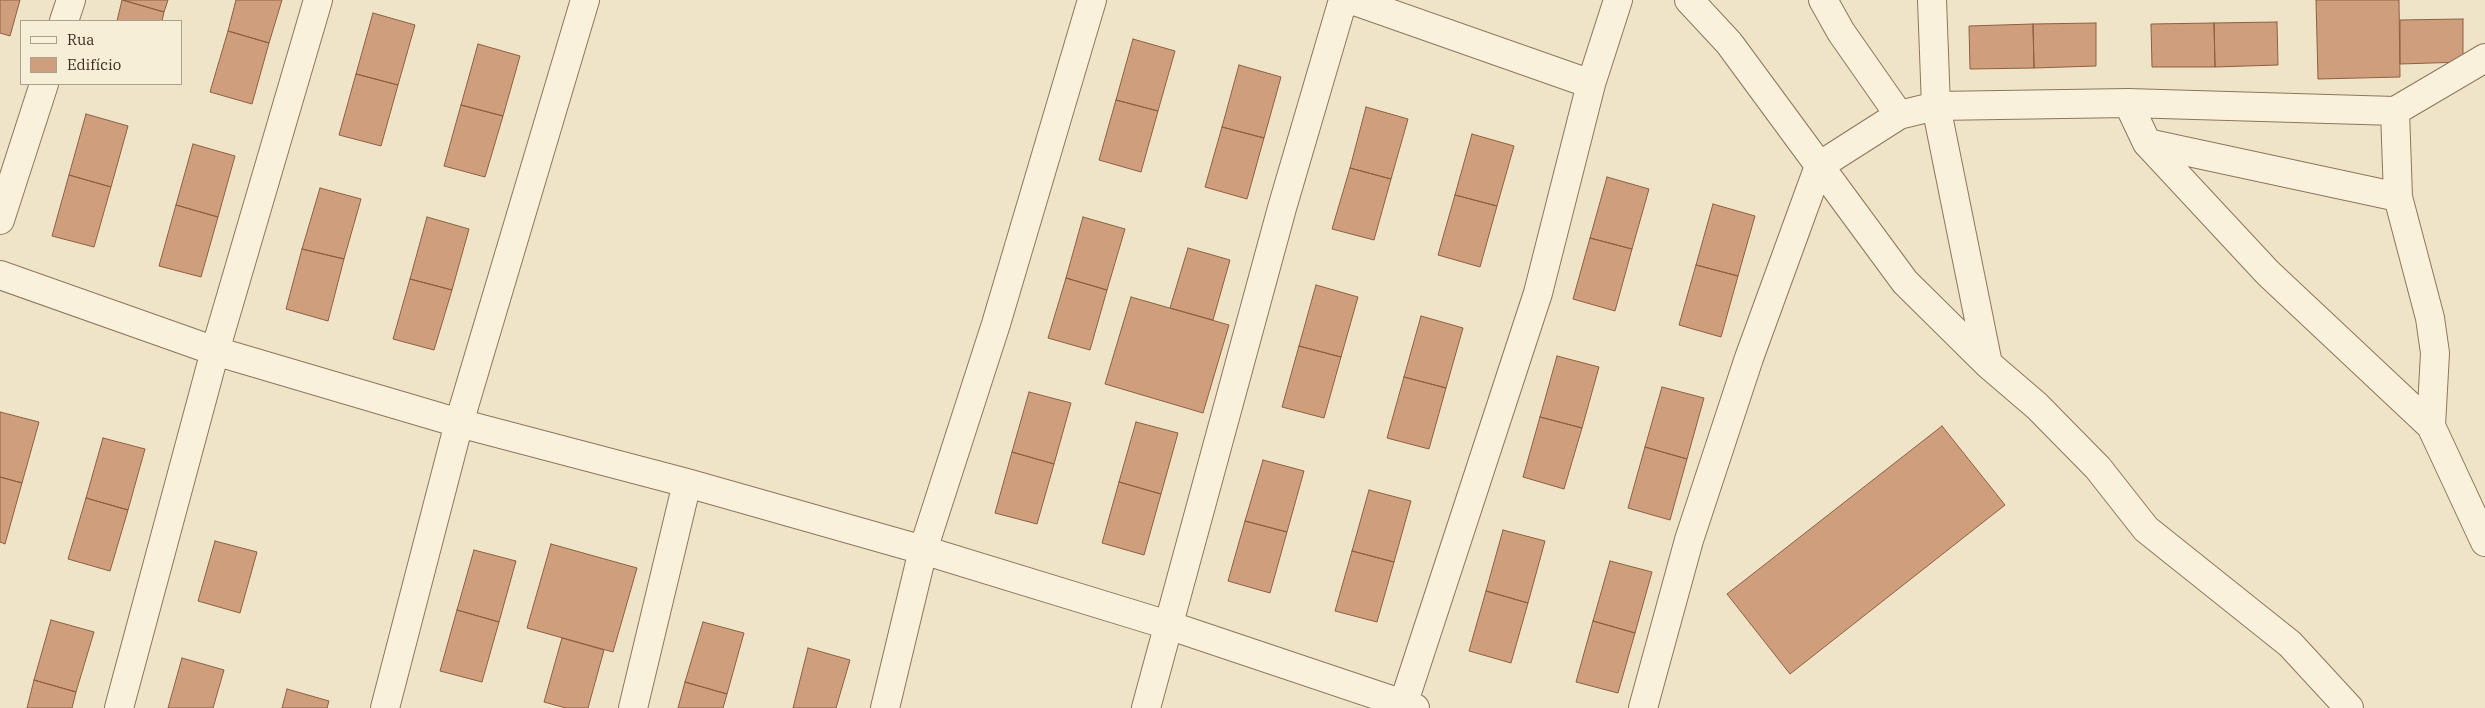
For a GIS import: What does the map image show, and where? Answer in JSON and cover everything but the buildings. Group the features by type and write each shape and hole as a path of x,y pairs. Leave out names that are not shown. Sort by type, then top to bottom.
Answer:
{"street":[{"path":"64,20 71,0"},
{"path":"119,708 215,351 318,0"},
{"path":"384,708 459,423 585,0"},
{"path":"884,708 923,550 996,324 1092,0"},
{"path":"1146,708 1282,208 1343,0"},
{"path":"1352,0 1591,84"},
{"path":"0,275 215,351 459,423 687,483 923,550 1168,625 1407,707 1538,293 1591,84 1618,0"},
{"path":"1689,0 1729,43 1905,282 1988,364 2037,406 2098,468 2146,529 2290,644 2349,708"},
{"path":"1823,0 1841,32 1898,114"},
{"path":"1932,0 1936,106 1988,364"},
{"path":"1644,708 1689,540 1749,358 1820,166 1898,114 1936,106 2128,103 2395,110 2485,58"},
{"path":"0,220 44,85"},
{"path":"2128,103 2147,143 2268,273 2431,426 2485,542"},
{"path":"2395,110 2398,197 2430,318 2436,353 2431,426"},
{"path":"2147,143 2398,197"},
{"path":"633,708 687,483"}]}
